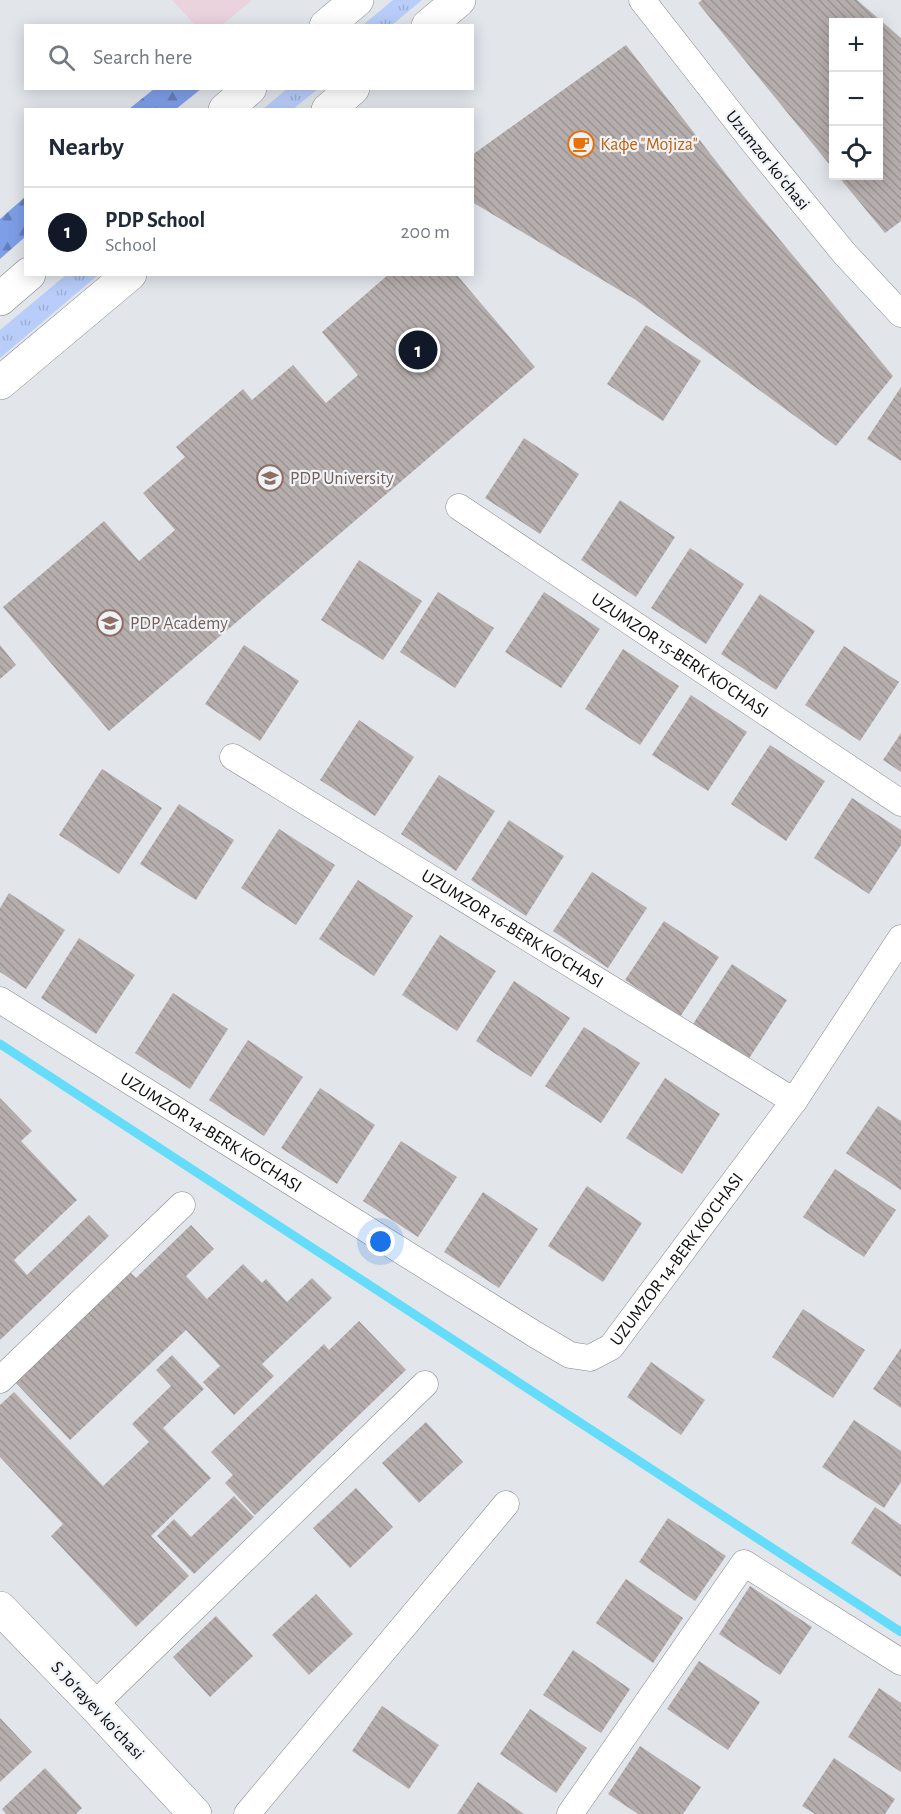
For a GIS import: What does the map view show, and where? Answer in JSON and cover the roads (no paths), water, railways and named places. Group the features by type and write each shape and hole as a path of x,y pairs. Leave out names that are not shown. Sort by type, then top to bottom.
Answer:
{"main road":[{"path":"328,24 357,0"},
{"path":"430,24 459,0"},
{"path":"227,108 248,90"},
{"path":"330,108 351,90"},
{"path":"0,299 27,276"},
{"path":"0,382 128,276"},
{"name":"S. Joʻrayev koʻchasi","path":"0,1608 195,1814"}],"street":[{"name":"Uzumzor koʻchasi","path":"642,0 844,253 901,314"},
{"name":"UZUMZOR 15-BERK KO'CHASI","path":"459,507 901,803"},
{"name":"UZUMZOR 16-BERK KO'CHASI","path":"233,758 794,1101"},
{"name":"UZUMZOR 14-BERK KO'CHASI","path":"0,1000 536,1335 570,1355 590,1358 610,1347 794,1101 901,938"},
{"path":"0,1380 182,1205"},
{"path":"94,1705 425,1384"},
{"path":"247,1814 506,1504"},
{"path":"570,1814 744,1563 901,1662"}],"waterway":[{"path":"0,1044 901,1632"}],"place":[{"name":"Кафе \"Mojiza\"","path":"581,144"},
{"name":"PDP School","path":"418,350"},
{"name":"PDP University","path":"270,478"},
{"name":"PDP Academy","path":"110,623"}]}
